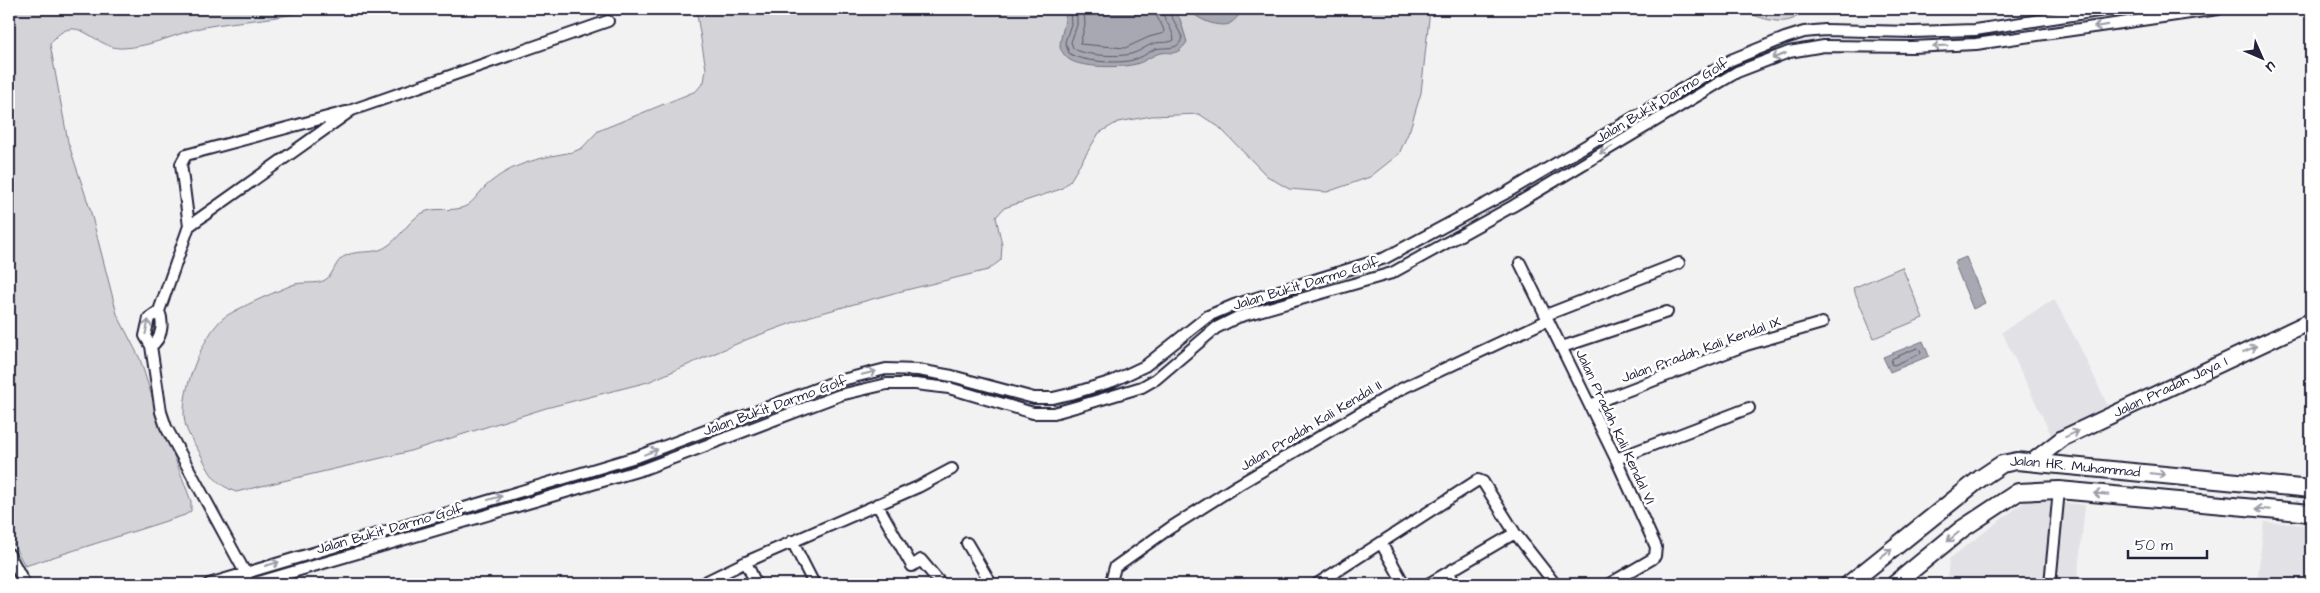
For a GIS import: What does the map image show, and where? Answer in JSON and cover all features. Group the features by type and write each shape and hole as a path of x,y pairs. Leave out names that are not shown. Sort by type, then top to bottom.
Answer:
{"main road":[{"name":"Jalan HR. Muhammad","path":"1849,584 2002,464 2017,461 2032,462 2311,489"},
{"name":"Jalan HR. Muhammad","path":"1895,584 1962,529 2018,492 2059,490 2311,513"}],"street":[{"name":"Jalan Bukit Darmo Golf","path":"209,584 639,456 834,382 886,369 918,370 952,376 1034,398 1053,398 1074,393 1113,381 1145,366 1208,316 1234,305 1386,258 1506,193 1731,60 1785,38 1804,32 1825,30 1913,32 1975,30 2111,9"},
{"name":"Jalan Bukit Darmo Golf","path":"251,584 644,469 840,395 888,384 915,384 949,388 1033,413 1054,413 1142,387 1156,379 1216,328 1238,317 1392,273 1513,206 1737,72 1789,52 1824,46 1912,47 1976,44 2218,9"},
{"path":"251,584 166,427 161,412 150,346 145,336 149,318 158,311 189,226 181,164 186,155 352,110 608,21"},
{"path":"189,226 352,110"},
{"name":"Jalan Pradah Kali Kendal VI","path":"1520,263 1616,459 1656,547 1656,552 1652,559 1609,584"},
{"path":"1547,317 1679,263"},
{"path":"1562,347 1667,312"},
{"name":"Jalan Pradah Kali Kendal II","path":"1114,584 1112,578 1114,567 1170,528 1238,485 1401,389 1547,317"},
{"name":"Jalan Pradah Jaya I","path":"2032,462 2063,438 2311,320"},
{"name":"Jalan Pradah Kali Kendal IX","path":"1590,405 1746,345 1822,323"},
{"path":"1616,459 1749,408"},
{"path":"700,584 918,487 952,469"},
{"path":"1316,584 1330,581 1381,542 1478,480 1483,482 1515,533 1555,584"},
{"path":"2050,584 2059,490"},
{"path":"877,504 912,566 917,560 921,560 941,584"},
{"path":"1428,584 1515,533"},
{"path":"792,542 814,584"},
{"path":"1381,542 1404,584"},
{"path":"967,543 991,584"},
{"path":"9,554 25,584"},
{"path":"746,562 756,584"},
{"path":"1449,573 1455,584"}],"shaded area":[{"path":"9,9 313,9 272,18 204,27 133,47 113,47 86,33 69,29 60,34 50,44 68,142 90,209 117,314 140,359 154,403 191,501 191,511 185,515 25,566 9,536"},
{"path":"696,9 1430,9 1421,93 1410,129 1399,154 1370,177 1327,192 1289,189 1267,176 1219,127 1199,114 1152,116 1118,122 1099,133 1070,181 1061,189 1004,208 996,217 1002,245 1001,260 988,270 811,316 748,339 648,382 546,408 407,452 236,492 214,478 189,434 184,415 192,371 205,342 220,321 242,307 292,285 325,280 343,257 384,248 415,218 427,211 458,209 468,205 488,184 511,169 541,158 573,152 582,148 598,131 696,91 704,82 706,69"},
{"path":"1739,9 1805,9 1793,19 1780,21 1758,17"},
{"path":"1902,267 1923,318 1874,338 1853,288"},
{"path":"2054,299 2080,347 2109,408 2052,437 2002,332"},
{"path":"2028,499 2085,505 2077,584 1947,584 1949,559"},
{"path":"2264,522 2311,525 2311,584 2257,584"}],"water":[{"path":"1065,9 1173,9 1180,19 1187,42 1179,51 1157,54 1136,64 1112,67 1083,65 1067,58 1060,48"},
{"path":"1190,9 1243,9 1229,24 1219,25 1202,19"},
{"path":"1966,257 1985,303 1973,309 1954,262"},
{"path":"1923,341 1929,356 1890,372 1883,357"}]}
